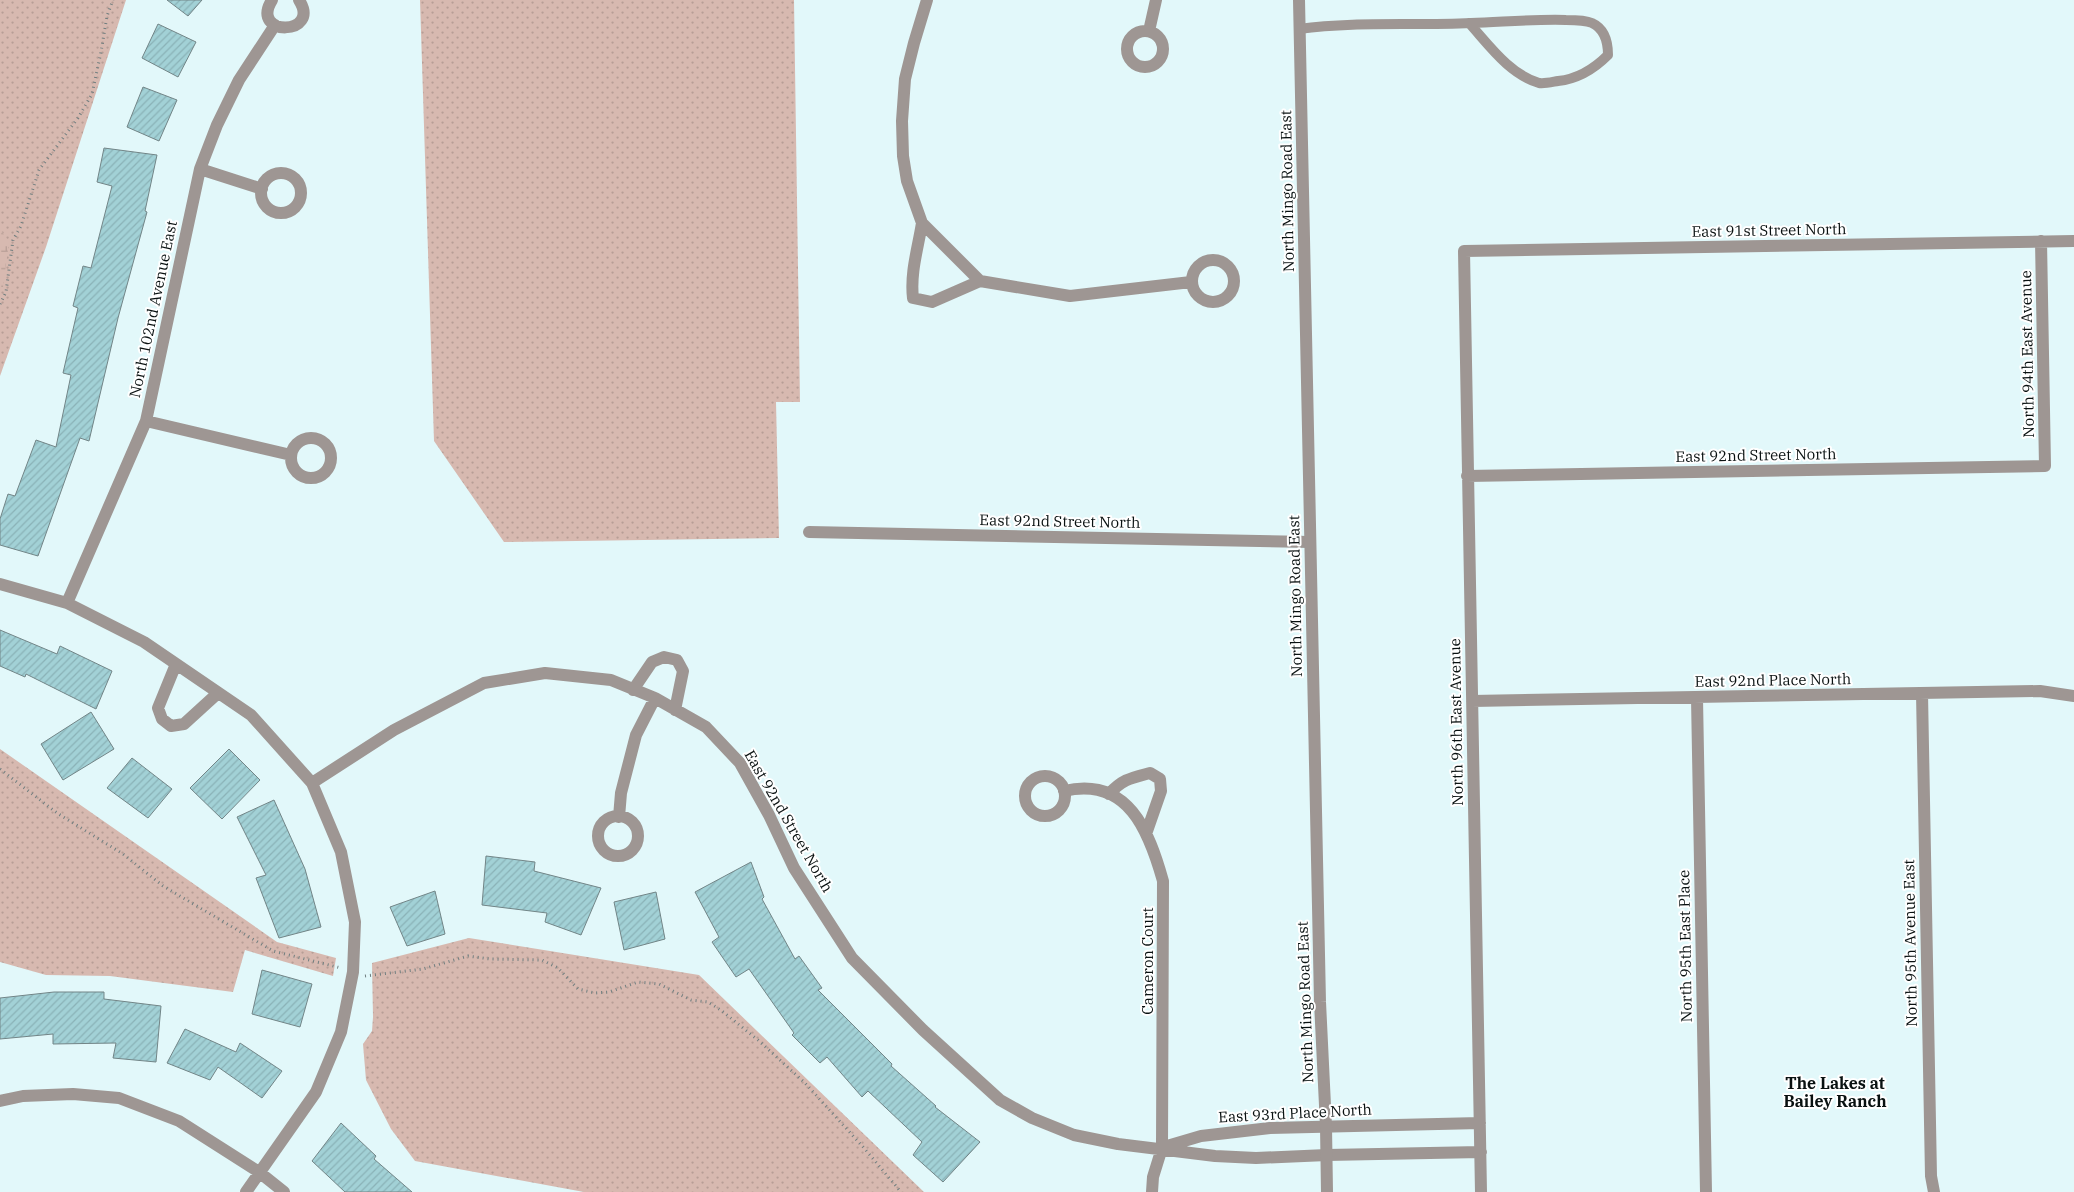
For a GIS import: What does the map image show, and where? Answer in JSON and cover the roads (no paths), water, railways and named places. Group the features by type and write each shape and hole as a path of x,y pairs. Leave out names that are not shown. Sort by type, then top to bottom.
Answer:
{"street":[{"path":"272,0 268,12 271,21 275,25 288,28 299,22 303,12 299,0"},
{"path":"927,0 914,43 906,79 902,121 906,181 922,222 980,281"},
{"path":"1149,31 1156,0"},
{"name":"North Mingo Road East","path":"1299,0 1320,1002 1327,1192"},
{"name":"North 102nd Avenue East","path":"67,603 146,421 200,169 217,125 239,80 275,25"},
{"path":"200,169 262,189"},
{"path":"922,222 916,262 911,280 913,298 932,302 980,281 1070,296 1192,282"},
{"name":"East 91st Street North","path":"1464,251 2074,240"},
{"name":"North 94th East Avenue","path":"2041,241 2045,466"},
{"name":"North 96th East Avenue","path":"1464,251 1481,1192"},
{"path":"146,421 291,454"},
{"name":"East 92nd Street North","path":"1467,476 2045,466"},
{"name":"East 92nd Street North","path":"810,532 1310,542"},
{"path":"0,584 67,603 144,642 251,715 312,783 341,852 355,922 353,972 341,1032 316,1092 246,1192"},
{"path":"633,690 652,662 664,657 677,660 683,671 675,710"},
{"path":"176,664 158,708 162,719 172,726 184,724 218,693"},
{"name":"East 92nd Street North","path":"312,783 394,730 484,683 546,673 611,680 655,698 706,727 740,763 769,815 794,868 852,958 923,1030 1000,1100 1032,1118 1074,1135 1118,1144 1162,1148"},
{"name":"East 92nd Place North","path":"1472,702 2040,691 2074,696"},
{"name":"North 95th Avenue East","path":"1922,693 1931,1176 1934,1192"},
{"path":"619,817 621,793 636,735 655,698"},
{"name":"North 95th East Place","path":"1696,698 1706,1192"},
{"path":"1109,794 1121,782 1138,776 1150,773 1160,779 1161,790 1146,834"},
{"name":"Cameron Court","path":"1064,791 1093,788 1115,796 1130,809 1146,834 1155,853 1163,882 1162,1148 1153,1178 1152,1192"},
{"path":"0,1101 23,1096 73,1094 119,1098 179,1121 259,1172 284,1192"},
{"name":"East 93rd Place North","path":"1162,1148 1201,1136 1270,1128 1480,1123"},
{"path":"1162,1148 1215,1156 1256,1158 1481,1152"}],"lane":[{"path":"1299,30 1337,24 1469,23 1542,19 1592,23 1602,30 1608,43 1608,55 1594,68 1568,80 1540,83 1519,74 1498,56 1469,23"}],"district":[{"name":"The Lakes at Bailey Ranch","path":"1835,1092"}]}
